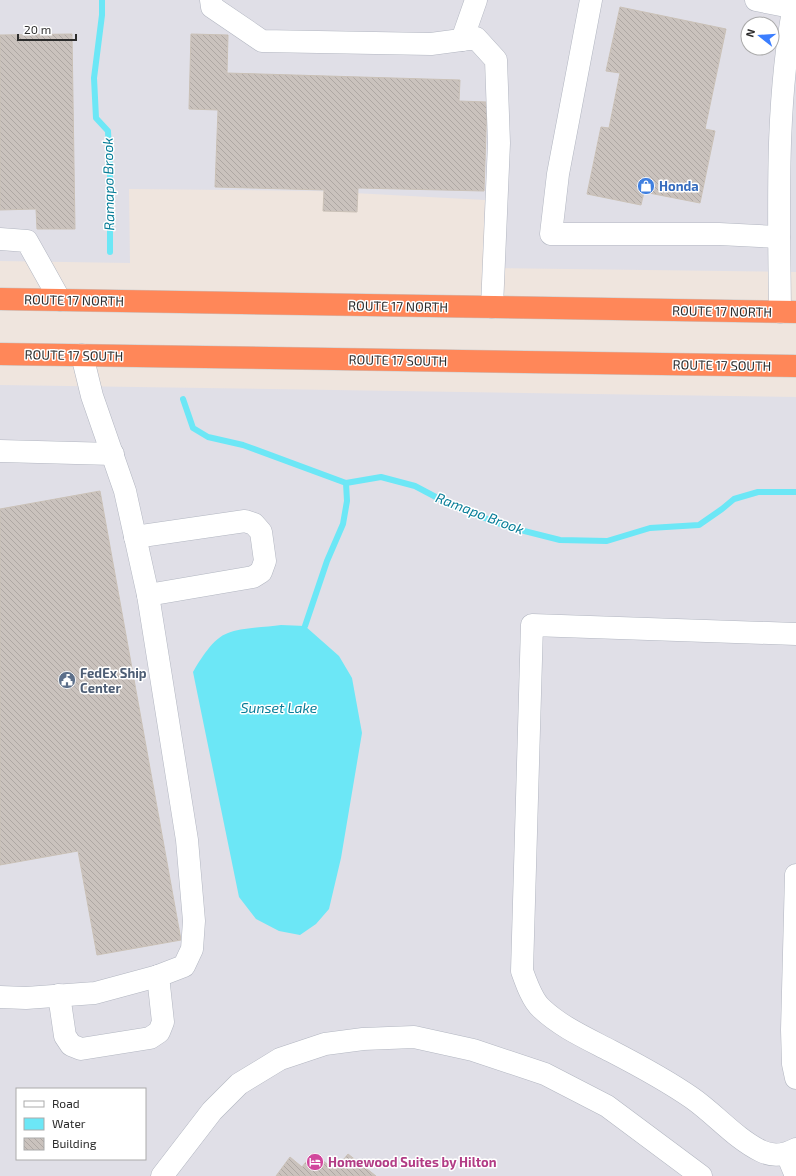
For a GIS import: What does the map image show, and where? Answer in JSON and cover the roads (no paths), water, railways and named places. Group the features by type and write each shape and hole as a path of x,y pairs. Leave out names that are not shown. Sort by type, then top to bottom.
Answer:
{"highway":[{"name":"ROUTE 17 NORTH","path":"0,299 788,312"},
{"name":"ROUTE 17 SOUTH","path":"0,354 796,366"}],"lane":[{"path":"211,0 212,7 262,41 431,44 476,38 496,60 499,143 492,307"},
{"path":"462,40 476,0"},
{"path":"591,0 558,174 551,234 719,234 785,225"},
{"path":"756,0 795,6 793,43 784,82 779,175 785,225 788,312"},
{"path":"0,239 27,241 60,300"},
{"path":"0,997 26,998 95,992 158,976 184,966 192,949 194,922 187,840 148,595 125,491 92,396 82,355"},
{"path":"0,451 113,454"},
{"path":"135,537 245,521 254,524 260,532 265,561 261,572 253,577 148,595"},
{"path":"796,634 532,625 522,971 527,986 539,1007 563,1026 634,1063 692,1098 741,1138 761,1151 773,1155 791,1151 796,1176"},
{"path":"796,876 792,1030 793,1064 796,1078"},
{"path":"59,995 65,1036 72,1045 81,1049 150,1038 159,1032 163,1022 158,976"},
{"path":"162,1176 212,1111 239,1084 280,1059 325,1044 363,1039 414,1037 473,1050 545,1074 607,1106 700,1176"}],"water":[{"name":"Sunset Lake","path":"281,625 305,626 339,656 352,678 362,733 341,858 329,909 316,924 300,935 279,931 256,919 239,897 193,672 212,644 222,636 240,630"}],"waterway":[{"name":"Ramapo Brook","path":"102,0 102,15 94,78 96,118 108,131 110,173 110,252"},
{"name":"Ramapo Brook","path":"183,399 193,428 208,437 243,445 346,483 347,501 343,524 327,561 305,626"},
{"name":"Ramapo Brook","path":"346,483 381,477 415,486 449,504 508,527 560,540 607,541 650,528 699,525 734,499 758,492 796,492"}],"place":[{"name":"Honda","path":"646,186"},
{"name":"FedEx Ship Center","path":"67,680"},
{"name":"Homewood Suites by Hilton","path":"315,1162"}]}
